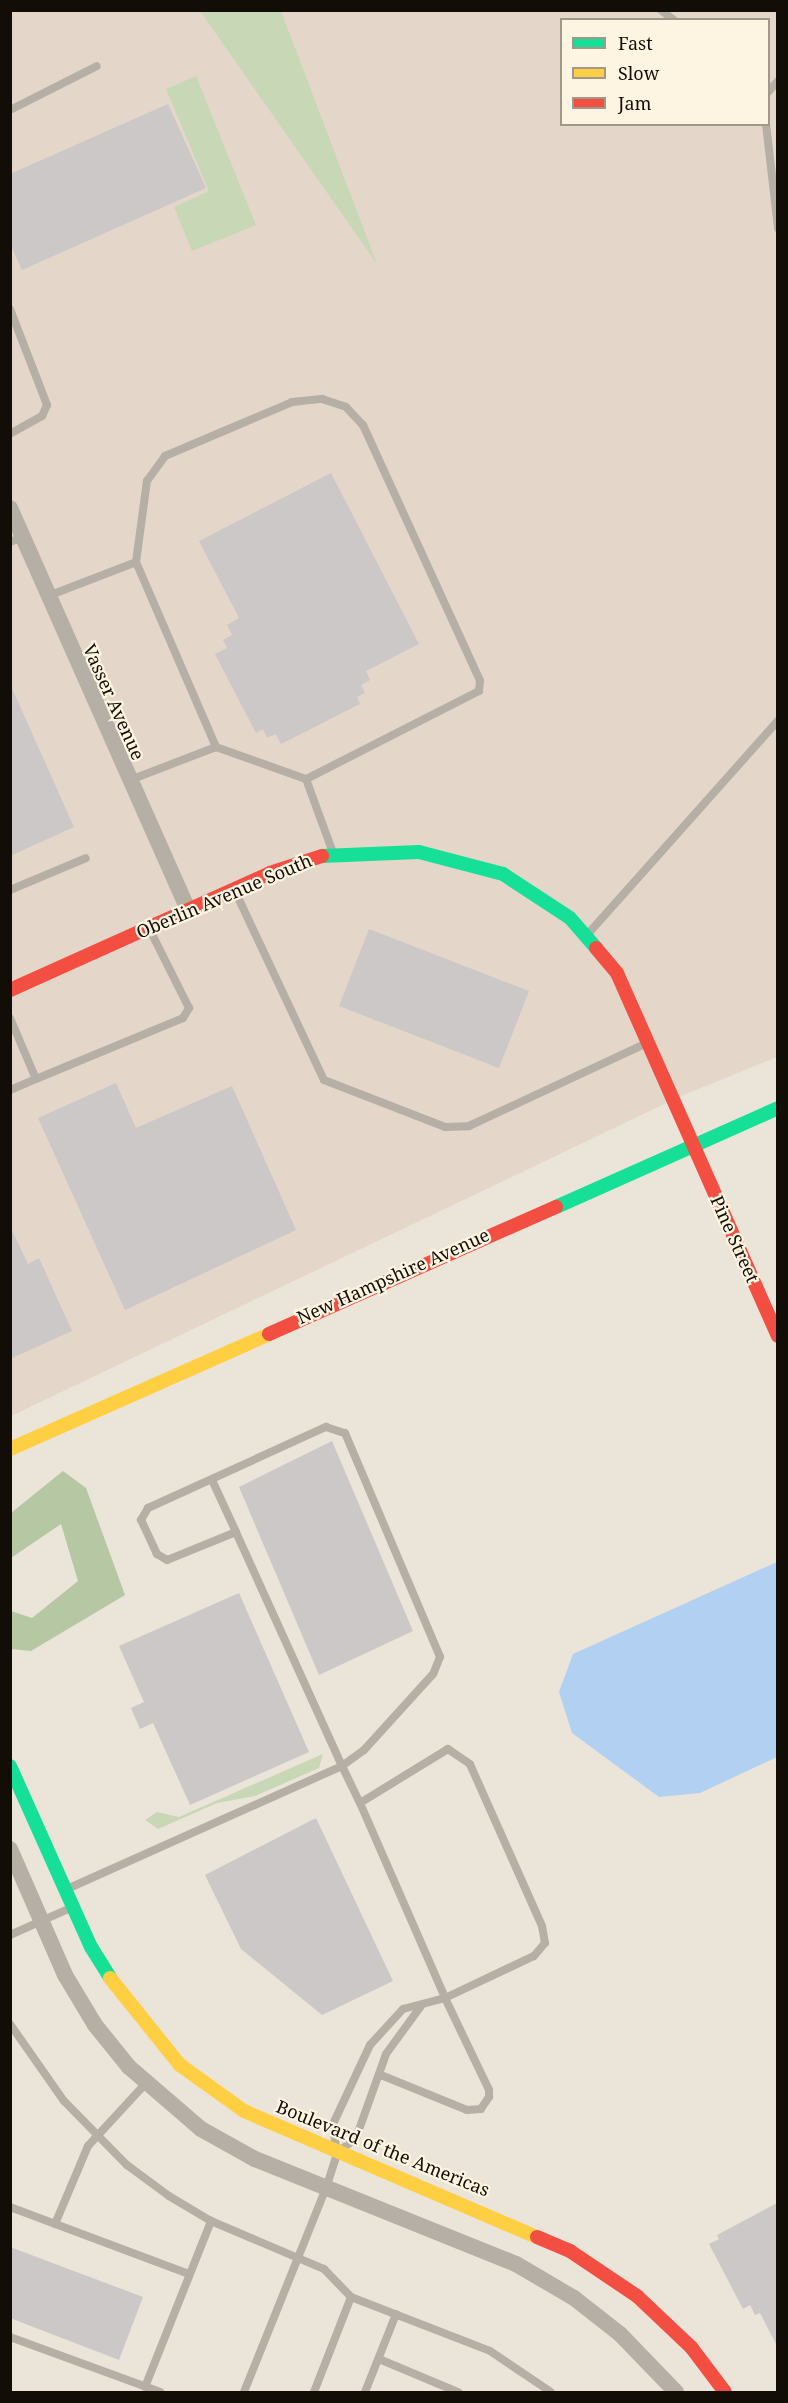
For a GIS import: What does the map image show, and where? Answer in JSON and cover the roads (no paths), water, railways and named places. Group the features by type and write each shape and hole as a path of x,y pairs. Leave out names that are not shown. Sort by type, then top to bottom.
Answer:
{"street":[{"name":"Vasser Avenue","path":"10,508 16,539 48,596 128,781 188,909"},
{"name":"Oberlin Avenue South","path":"10,990 188,909 332,852 419,852 469,862 530,887 587,935 617,974 650,1042 693,1143"},
{"name":"New Hampshire Avenue","path":"10,1449 693,1143 777,1108"},
{"name":"Pine Street","path":"693,1143 777,1336"},
{"name":"Boulevard of the Americas","path":"10,1767 73,1907 129,2007 180,2065 244,2111 337,2154 478,2208 570,2251 637,2295 691,2347 725,2392"},
{"path":"10,1849 42,1921 95,2025 147,2082 201,2129 255,2159 516,2264 574,2298 621,2334 676,2392"}],"lane":[{"path":"10,110 97,66"},
{"path":"766,126 777,228"},
{"path":"10,309 47,405 42,416 10,434"},
{"path":"128,781 216,747 306,778 479,691 480,681 363,425 346,406 322,399 292,402 165,456 147,481 136,562 216,747"},
{"path":"48,596 136,562"},
{"path":"587,935 777,721"},
{"path":"306,778 332,852"},
{"path":"10,890 86,858"},
{"path":"234,890 324,1080 445,1127 469,1126 650,1042"},
{"path":"10,1090 183,1018 189,1008 149,927"},
{"path":"10,1018 36,1079"},
{"path":"65,1890 342,1766 364,1750 433,1674 440,1657 345,1433 326,1427 148,1508 142,1522 157,1554 167,1560 236,1532"},
{"path":"212,1480 360,1803 445,1998 489,2090 484,2106 467,2110 381,2075"},
{"path":"244,2392 326,2188 337,2154 333,2124 370,2045 403,2009 445,1998 534,1956 545,1943 542,1926 465,1757 439,1752 360,1803"},
{"path":"10,1935 73,1907"},
{"path":"337,2154 356,2138 397,2035 421,2006"},
{"path":"10,2024 45,2079 96,2136 152,2184 211,2221 299,2257 334,2276 351,2297 490,2351 551,2392"},
{"path":"55,2224 96,2136 147,2082"},
{"path":"10,2207 189,2274"},
{"path":"145,2387 211,2221"},
{"path":"314,2392 351,2297"},
{"path":"365,2392 396,2314"},
{"path":"10,2337 160,2392"},
{"path":"379,2358 458,2392"}],"water":[{"path":"777,1562 777,1757 700,1793 659,1797 572,1733 559,1692 573,1654"}]}
